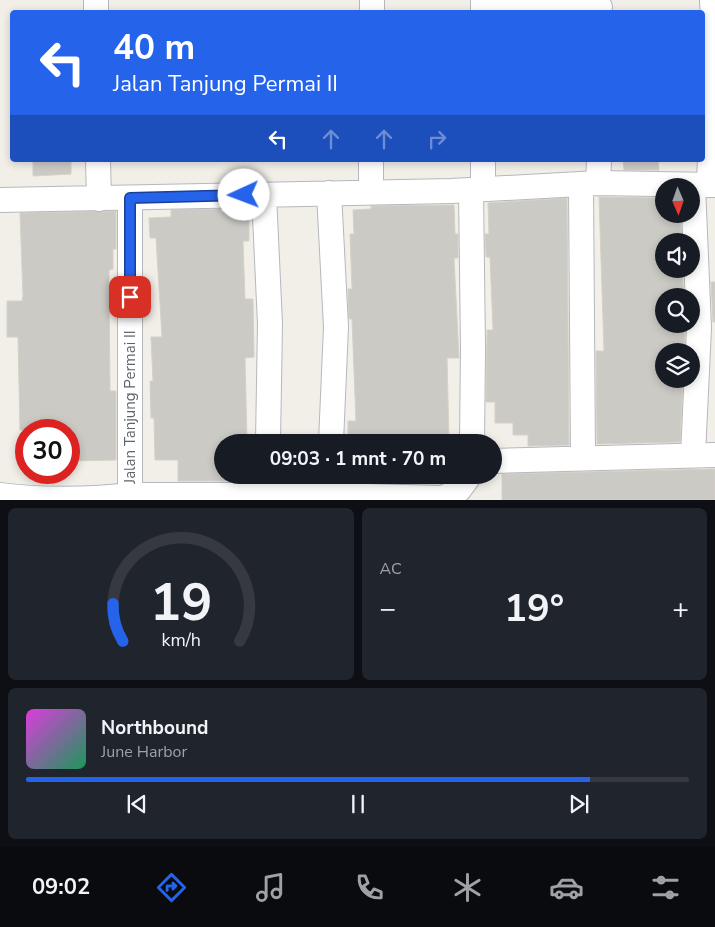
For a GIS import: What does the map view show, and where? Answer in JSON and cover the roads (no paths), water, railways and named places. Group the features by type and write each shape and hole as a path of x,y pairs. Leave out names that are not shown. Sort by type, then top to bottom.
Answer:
{"street":[{"path":"499,0 600,7"},
{"path":"502,461 704,455 699,328 714,41 712,0"},
{"path":"98,162 99,199"},
{"path":"371,162 371,192"},
{"path":"472,434 477,190 483,162"},
{"path":"583,457 589,185 597,162"},
{"path":"0,200 477,190 589,185 706,185"},
{"path":"329,193 336,327 331,434"},
{"path":"264,194 270,324 268,434"},
{"name":"Jalan Tanjung Permai II","path":"130,198 130,495"},
{"path":"0,495 15,499 100,499 267,485 321,491 443,499 459,490 463,484"}]}
